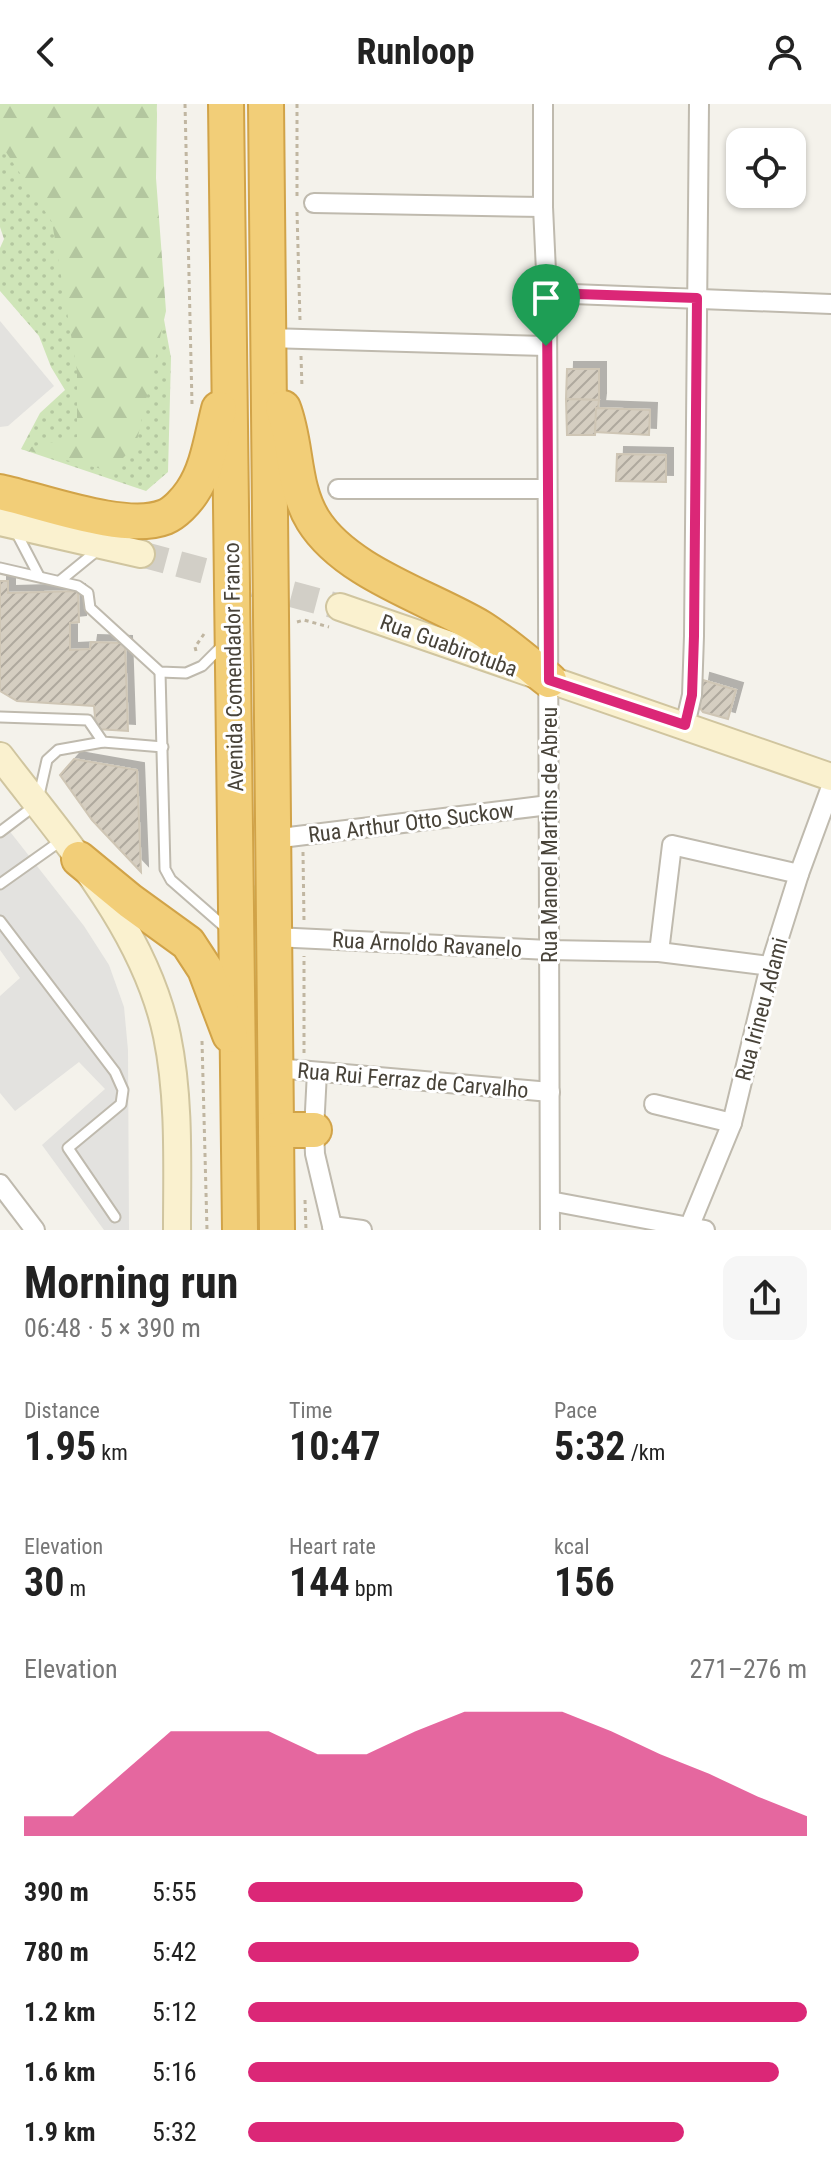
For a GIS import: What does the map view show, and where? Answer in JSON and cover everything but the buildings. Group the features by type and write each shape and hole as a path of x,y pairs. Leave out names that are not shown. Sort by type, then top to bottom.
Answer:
{"highway":[{"name":"Avenida Comendador Franco","path":"226,104 240,1230"},
{"name":"Avenida Comendador Franco","path":"266,104 279,348 289,938 299,1070 276,1130 277,1230"},
{"path":"279,348 297,475 313,519 325,535 360,564 480,628 549,680"},
{"path":"0,492 106,519 147,521 166,517 193,491 203,470 229,370"},
{"path":"71,849 130,901 188,943 205,969 237,1054"},
{"path":"276,1130 314,1130"}],"main road":[{"path":"6,523 141,554"},
{"name":"Rua Guabirotuba","path":"340,607 831,777"},
{"path":"0,756 71,849 131,941 160,1008 172,1069 177,1230"}],"street":[{"name":"Rua Manoel Martins de Abreu","path":"543,104 547,293 550,1230"},
{"path":"685,725 692,695 694,636 699,104"},
{"path":"314,203 543,207"},
{"path":"547,293 831,304"},
{"path":"279,348 546,346"},
{"path":"338,489 546,489"},
{"name":"Rua Irineu Adami","path":"694,1229 732,1123 770,966 831,787"},
{"name":"Rua Arthur Otto Suckow","path":"288,845 549,805"},
{"path":"659,952 672,845 799,874"},
{"name":"Rua Arnoldo Ravanelo","path":"289,938 659,952 770,966"},
{"name":"Rua Rui Ferraz de Carvalho","path":"299,1070 550,1092"},
{"name":"Avenida Comendador Franco","path":"299,1070 314,1130 315,1154 332,1228"},
{"path":"654,1104 732,1123"},
{"path":"0,1184 35,1230"},
{"path":"550,1201 694,1229"},
{"path":"332,1228 362,1230"}],"lane":[{"path":"6,523 39,576"},
{"path":"61,580 105,544"},
{"path":"0,568 78,586 88,593 90,608 160,672 186,673 202,666 215,651 233,638"},
{"path":"160,672 165,869 171,880 236,937"},
{"path":"0,717 88,720 103,742"},
{"path":"0,832 37,804 47,760 58,750 103,742 163,747"},
{"path":"0,884 71,849"},
{"path":"0,921 115,1072 123,1090 121,1104 68,1148 115,1217"}],"path":[{"path":"185,104 192,404"},
{"path":"297,104 279,348 302,398"},
{"path":"288,845 289,938 299,1070"},
{"path":"202,1041 207,1230"},
{"path":"305,1187 306,1230"}],"green space":[{"path":"0,104 157,104 151,248 171,358 168,472 146,491 21,449 40,413 65,390 51,367 39,336 0,291 0,248 4,239 0,227"},
{"path":"0,104 155,104 156,178 166,311 136,445 110,471 21,449 77,437 77,371 52,222 0,143"},
{"path":"259,885 260,1230 244,1230 241,887"}],"shaded area":[{"path":"0,321 54,386 8,426 0,427"},
{"path":"4,824 84,926 109,965 124,1007 128,1050 129,1230 104,1230 42,1145 105,1089 79,1062 15,1111 0,1093 0,996 20,978 0,950 0,827"}],"tunnel":[{"path":"141,554 340,607"}],"route":[{"path":"547,293 697,298 694,636 692,695 685,725 549,680 546,346 547,293"}]}
